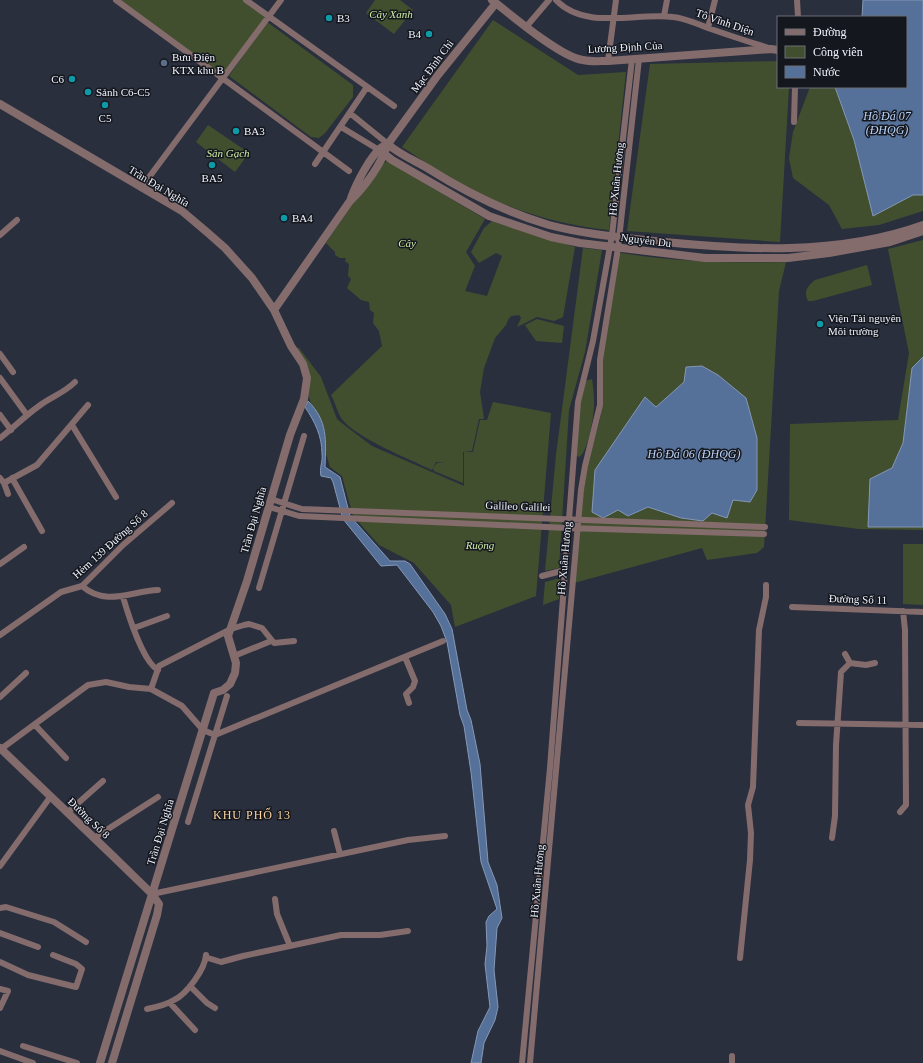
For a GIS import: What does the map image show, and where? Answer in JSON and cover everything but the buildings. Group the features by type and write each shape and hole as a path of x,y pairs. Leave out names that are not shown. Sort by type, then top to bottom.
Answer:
{"street":[{"path":"116,0 222,79 349,170"},
{"path":"246,0 394,106"},
{"path":"141,188 282,0"},
{"path":"526,27 549,0"},
{"name":"Tô Vĩnh Diện","path":"556,0 573,13 613,18 664,16 687,20 774,50"},
{"path":"608,61 616,0"},
{"path":"664,16 666,0"},
{"path":"708,28 715,0"},
{"path":"797,0 798,16"},
{"name":"Lương Định Của","path":"494,2 526,27 570,56 582,60 608,61 774,50"},
{"name":"Mạc Đĩnh Chi","path":"274,310 350,201 361,190 382,151 438,74 494,2"},
{"name":"Hồ Xuân Hương","path":"530,1063 578,518 585,466 600,405 600,360 618,248 616,236 636,59"},
{"path":"315,164 351,114 367,87"},
{"path":"794,122 795,88"},
{"name":"Trần Đại Nghĩa","path":"0,104 182,211 226,248 252,278 274,310 291,346 303,364 307,378 304,399 290,434 247,581 228,636 236,663 235,673 230,684 223,690 214,693 100,1063"},
{"path":"351,114 388,144"},
{"path":"341,127 382,151"},
{"name":"Nguyễn Du","path":"388,144 463,190 492,205 548,224 581,232 699,246 789,254 888,235 923,225"},
{"name":"Nguyễn Du","path":"382,151 392,160 489,216 551,237 580,243 705,258 829,253 890,242 923,231"},
{"path":"0,235 17,220"},
{"path":"580,243 581,232"},
{"name":"Hồ Xuân Hương","path":"522,1063 550,768 572,464 578,402 586,373 610,246 616,236"},
{"path":"0,354 13,372"},
{"path":"586,373 599,376"},
{"path":"0,378 27,415"},
{"path":"0,438 27,415 66,391 75,382"},
{"path":"8,494 2,481 12,478 37,465 88,405"},
{"path":"0,415 10,430"},
{"path":"72,425 116,497"},
{"path":"259,588 304,436"},
{"path":"572,464 585,466"},
{"path":"12,478 42,531"},
{"name":"Hẻm 139 Đường Số 8","path":"0,635 61,592 82,586 123,545 172,503"},
{"name":"Galileo Galilei","path":"270,503 284,503 308,509 578,518 765,527"},
{"name":"Galileo Galilei","path":"270,503 282,511 308,517 568,528 764,534"},
{"path":"308,509 308,517"},
{"path":"0,564 24,547"},
{"path":"542,576 565,570"},
{"path":"740,958 750,860 751,833 748,805 753,787 759,630 766,597 766,584"},
{"path":"82,586 89,592 103,596 123,597 158,590"},
{"path":"123,597 134,628 151,665 158,670"},
{"name":"Đường Số 11","path":"792,607 923,612"},
{"path":"900,812 906,805 905,630 903,611"},
{"path":"134,628 167,616"},
{"path":"151,689 159,666 231,629 249,624 258,626 266,631 271,641"},
{"path":"1,751 88,685 106,682 129,687 151,689 182,706 202,730 215,735 443,640"},
{"path":"234,656 271,641 276,643 294,641"},
{"path":"844,654 850,663"},
{"path":"405,657 415,681 413,687 406,694 409,703"},
{"path":"832,838 841,672 850,663 876,663"},
{"path":"0,697 26,673"},
{"path":"188,822 227,696"},
{"path":"799,723 923,725"},
{"path":"35,725 66,758"},
{"name":"Đường Số 8","path":"1,751 68,812 152,894 159,904 117,1048"},
{"path":"550,768 557,769"},
{"path":"68,812 77,801 103,780"},
{"path":"0,866 51,796"},
{"path":"94,838 158,797"},
{"path":"334,831 340,854"},
{"path":"152,894 408,840 445,836"},
{"path":"0,854 6,857"},
{"path":"275,899 277,914 290,946"},
{"path":"0,908 6,907 54,922 86,942"},
{"path":"148,1009 170,1003 177,999 190,986 203,966 207,956 221,962 341,936 380,935 408,930"},
{"path":"0,933 38,947"},
{"path":"0,962 28,975 76,987 82,969 76,964 53,955"},
{"path":"190,986 206,1003 215,1008"},
{"path":"0,989 8,991 0,1008"},
{"path":"170,1003 196,1030"},
{"path":"107,1044 117,1048 112,1063"},
{"path":"23,1046 77,1063"},
{"path":"0,1051 33,1063"},
{"path":"732,1056 732,1063"}],"green space":[{"path":"116,0 244,0 269,17 222,79"},
{"name":"Cây Xanh","path":"375,0 400,0 413,10 394,34 366,13"},
{"path":"493,20 578,75 626,72 609,230 590,228 554,220 501,203 458,183 402,147"},
{"path":"267,22 353,85 353,97 325,133 319,138 311,137 229,76"},
{"path":"777,61 777,88 789,88 780,242 627,231 650,64"},
{"path":"810,88 835,88 854,140 874,215 913,195 923,195 923,211 879,225 842,229 829,205 793,178 789,158 793,132"},
{"name":"Sân Gạch","path":"208,125 249,153 235,172 196,142"},
{"name":"Cây","path":"387,161 485,219 466,252 475,266 465,291 487,296 502,256 496,253 479,263 471,252 484,228 492,221 575,247 563,317 554,321 537,317 517,327 521,318 519,315 511,316 506,325 495,338 484,368 480,392 484,419 479,419 472,451 463,452 463,483 434,471 433,468 432,470 397,454 358,433 341,418 331,395 382,346 379,331 373,323 374,313 370,310 369,302 361,300 347,288 351,279 348,276 349,264 345,261 346,258 340,258 335,255 335,252 326,243 377,167"},
{"path":"923,240 923,357 912,368 903,443 868,527 923,527 923,530 859,529 789,520 790,424 898,420 909,353 888,249"},
{"path":"583,248 602,250 585,352 569,410 559,568 545,571 556,455"},
{"path":"621,253 703,261 786,262 779,291 764,547 757,553 707,560 702,548 574,583 580,516 588,463 601,415 599,367 617,257","holes":["684,382 681,518 648,507 629,516 618,510 622,433 645,397 656,407"]},
{"path":"867,265 872,285 813,301 808,301 806,295 807,289 815,280"},
{"path":"537,319 564,326 562,343 536,341 525,325"},
{"name":"Ruộng","path":"294,347 299,348 321,377 337,419 343,424 372,446 464,486 464,452 473,452 480,420 487,420 493,402 551,413 536,596 455,627 451,605 414,563 379,545 353,516 342,476 330,467 307,391 309,371"},
{"path":"592,379 594,406 592,422 588,440 582,454 579,457 576,455 577,421 585,381"},
{"path":"903,544 923,544 923,605 903,604"},
{"path":"560,578 559,599 543,605 545,582"}],"water":[{"name":"Hồ Đá 07 (ĐHQG)","path":"863,0 923,0 923,195 913,195 873,216 854,140 835,88 907,88 907,16 862,16"},
{"path":"923,357 923,527 868,527 870,479 892,468 903,443 912,368"},
{"name":"Hồ Đá 06 (ĐHQG)","path":"702,366 718,375 746,398 757,438 757,490 750,502 733,500 727,518 712,513 703,521 681,518 648,507 628,516 618,510 603,518 592,512 595,470 645,397 656,407 684,382 686,367"},
{"path":"308,401 315,408 324,431 326,448 325,467 340,477 350,516 390,561 405,561 410,564 445,614 452,629 467,710 471,720 480,764 488,862 497,885 502,918 497,928 494,970 498,1007 495,1020 484,1043 481,1063 471,1063 478,1031 490,1007 485,964 487,946 486,922 489,916 497,909 481,862 471,772 464,726 460,715 447,642 441,626 433,612 397,565 381,566 343,519 331,478 321,476 321,441 315,424 305,407"}],"place":[{"name":"B3","path":"329,18"},
{"name":"B4","path":"429,34"},
{"name":"Bưu Điện KTX khu B","path":"164,63"},
{"name":"C6","path":"72,79"},
{"name":"Sảnh C6-C5","path":"88,92"},
{"name":"C5","path":"105,105"},
{"name":"BA3","path":"236,131"},
{"name":"BA5","path":"212,165"},
{"name":"BA4","path":"284,218"},
{"name":"Viện Tài nguyên Môi trường","path":"820,324"}],"district":[{"name":"KHU PHỐ 13","path":"252,815"}]}
